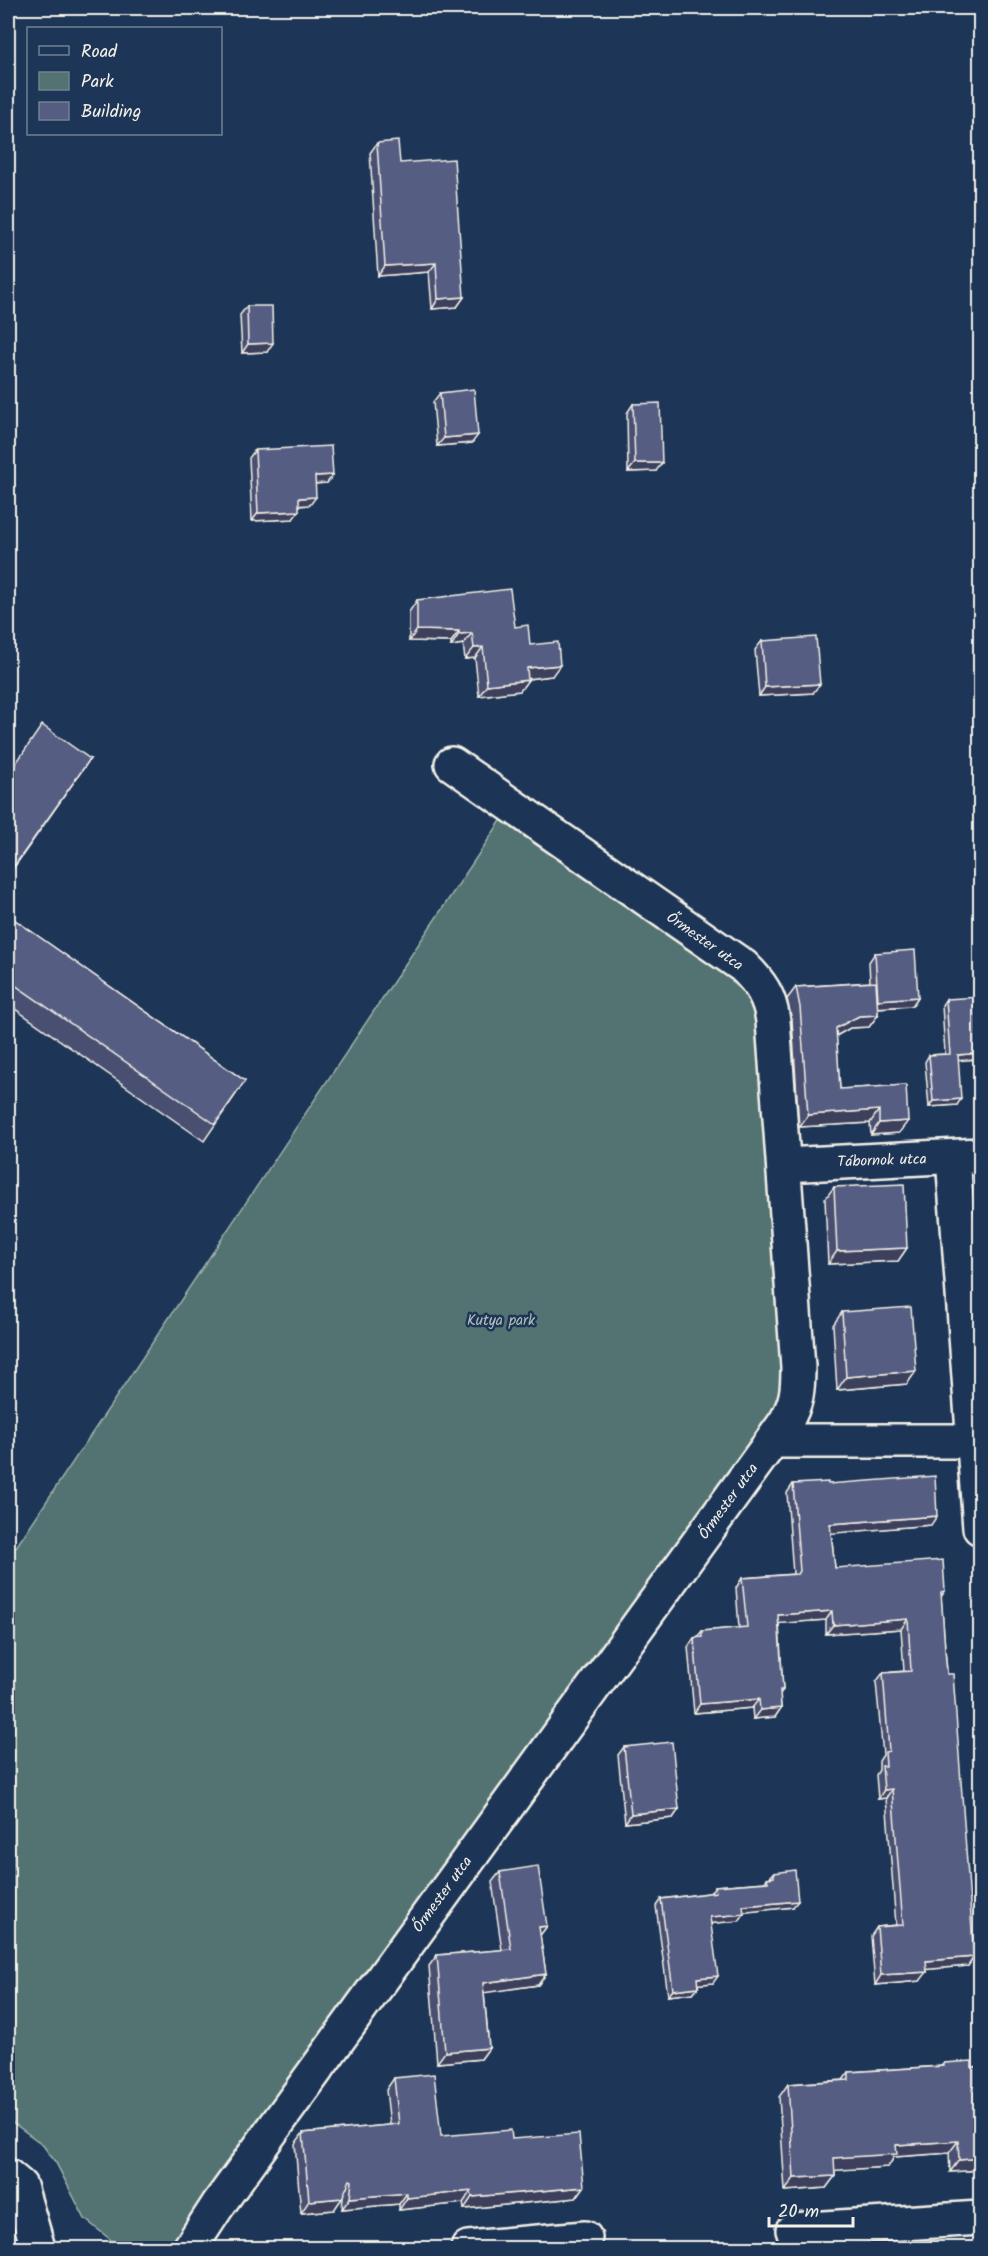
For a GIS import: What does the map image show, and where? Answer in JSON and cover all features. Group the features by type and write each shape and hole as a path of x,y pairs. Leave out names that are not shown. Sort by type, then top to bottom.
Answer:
{"street":[{"name":"Őrmester utca","path":"190,2248 218,2205 772,1441 795,1406 798,1386 784,1165 771,1008 768,996 743,966 452,764"},
{"name":"Tábornok utca","path":"784,1165 967,1156"},
{"path":"967,1156 974,1441 981,1528"},
{"path":"772,1441 974,1441"},
{"path":"12,2188 38,2248"},
{"path":"793,2230 981,2218"},
{"path":"468,2248 585,2238"}],"green space":[{"path":"185,8 285,8 185,12"},
{"name":"Kutya park","path":"504,816 747,988 756,1016 788,1371 774,1416 173,2248 121,2248 85,2219 56,2163 42,2144 8,2119 8,1559"}],"building":[{"path":"398,141 400,163 454,159 464,297 438,299 436,263 385,266 377,143"},
{"path":"247,306 272,306 273,343 248,344"},
{"path":"474,389 478,435 444,438 440,393"},
{"path":"660,403 662,463 635,463 633,404"},
{"path":"331,446 333,475 315,476 316,497 299,498 299,511 258,513 255,450"},
{"path":"510,589 515,627 528,625 530,645 558,642 560,665 527,668 528,680 487,685 483,647 474,648 472,633 417,630 417,600"},
{"path":"816,637 820,684 765,687 762,641"},
{"path":"42,725 90,759 15,865 8,860 8,775"},
{"path":"8,915 245,1081 215,1124 8,980"},
{"path":"915,950 918,997 878,1000 875,953"},
{"path":"876,982 878,1015 859,1016 836,1028 840,1089 906,1085 908,1121 879,1123 879,1110 808,1115 800,1007 796,987"},
{"path":"981,997 981,1053 958,1055 961,1099 933,1101 929,1055 950,1054 946,999"},
{"path":"904,1184 907,1248 837,1251 834,1187"},
{"path":"911,1307 916,1371 846,1377 842,1312"},
{"path":"935,1476 937,1516 830,1524 835,1568 943,1560 945,1591 941,1592 945,1649 947,1674 953,1674 974,1957 926,1961 927,1972 881,1975 877,1927 903,1925 892,1789 884,1790 882,1766 886,1766 885,1752 889,1751 883,1673 911,1671 908,1619 833,1625 832,1611 778,1615 783,1690 780,1690 781,1708 760,1710 759,1699 700,1704 694,1638 702,1637 702,1631 747,1627 742,1578 798,1574 800,1571 793,1484 828,1482 828,1484"},
{"path":"672,1742 679,1809 631,1814 624,1747"},
{"path":"538,1866 547,1926 539,1927 546,1974 483,1983 489,2048 445,2052 437,1955 511,1949 500,1872"},
{"path":"795,1870 798,1901 743,1906 744,1914 710,1917 718,1976 697,1978 698,1987 673,1990 661,1899 716,1892 715,1886 768,1882 767,1878 774,1877 774,1873"},
{"path":"972,2061 972,2067 981,2067 981,2158 959,2160 958,2141 896,2145 897,2154 834,2158 835,2176 794,2178 788,2084 849,2080 849,2072 944,2066 944,2063"},
{"path":"434,2074 441,2136 511,2130 512,2139 579,2134 584,2187 472,2197 471,2191 407,2198 407,2193 350,2198 352,2181 350,2180 342,2198 309,2201 303,2133 399,2124 394,2078"}]}
